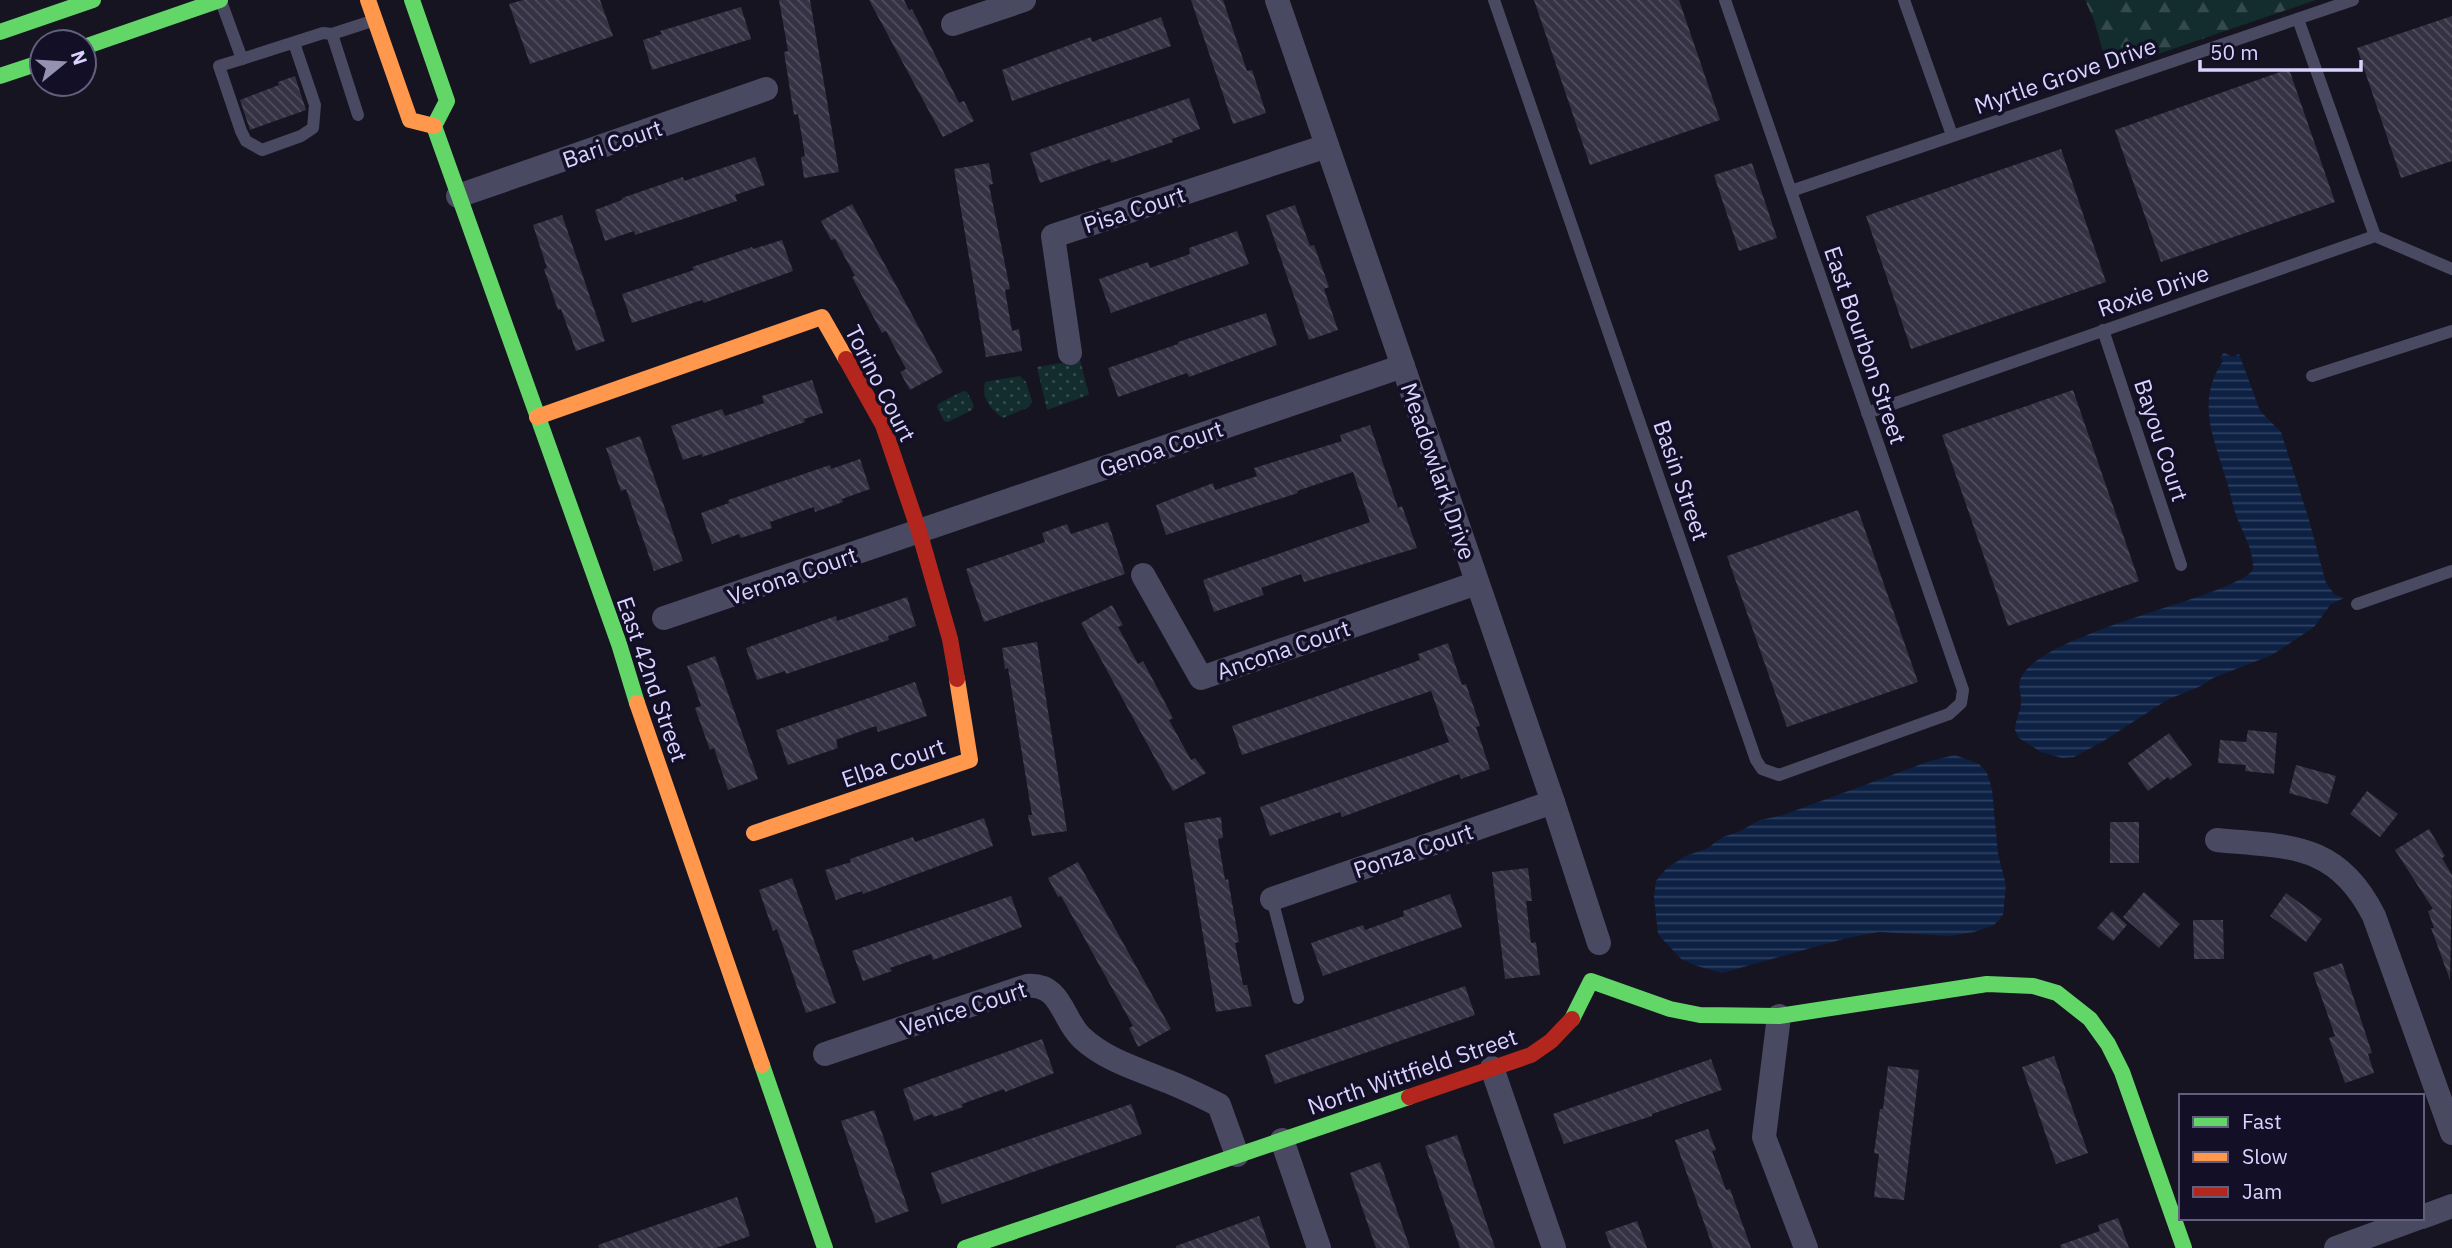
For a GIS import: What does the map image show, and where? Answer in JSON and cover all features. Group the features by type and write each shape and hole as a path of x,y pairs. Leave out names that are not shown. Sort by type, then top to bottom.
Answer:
{"street":[{"path":"0,32 93,0"},
{"path":"98,42 220,0"},
{"path":"368,0 410,120 434,126 447,101 416,3"},
{"path":"953,24 1024,0"},
{"name":"Meadowlark Drive","path":"1277,0 1599,943"},
{"path":"0,76 28,67"},
{"name":"Bari Court","path":"458,196 766,89"},
{"name":"East 42nd Street","path":"434,126 619,645 643,724 825,1248"},
{"name":"Pisa Court","path":"1070,353 1053,236 1327,146"},
{"name":"Torino Court","path":"537,417 822,317 883,425 919,531 950,639"},
{"name":"Genoa Court","path":"919,531 1402,366"},
{"name":"Verona Court","path":"664,618 919,531"},
{"name":"Ancona Court","path":"1143,575 1201,678 1477,583"},
{"name":"Elba Court","path":"754,833 970,760 950,639"},
{"name":"Ponza Court","path":"1272,899 1553,802"},
{"path":"2217,840 2274,844 2302,850 2330,863 2353,882 2374,916 2452,1133"},
{"name":"North Wittfield Street","path":"965,1248 1531,1055 1554,1039 1578,1012 1591,981 1670,1009 1700,1015 1779,1016 1987,984 2032,986 2057,993 2090,1019 2122,1072 2183,1248"},
{"name":"Venice Court","path":"825,1054 1027,986 1039,985 1051,993 1079,1035 1100,1052 1119,1063 1219,1105 1237,1155"},
{"path":"1779,1016 1764,1137 1806,1248"},
{"path":"1492,1068 1555,1248"},
{"path":"1282,1140 1320,1248"},
{"path":"2424,1216 2452,1206"},
{"path":"2336,1248 2412,1220"}],"lane":[{"path":"220,0 242,59"},
{"name":"Basin Street","path":"1494,0 1760,766 1772,774 1784,774 1949,714 1961,703"},
{"name":"East Bourbon Street","path":"1725,0 1964,690 1961,703"},
{"path":"1904,0 1952,135"},
{"name":"Myrtle Grove Drive","path":"1791,191 2353,0"},
{"path":"2298,19 2375,236 2452,269"},
{"path":"294,43 315,104 313,128 301,136 261,150 246,141 219,66 323,33 332,34 375,20"},
{"path":"332,34 358,115"},
{"name":"Roxie Drive","path":"1867,413 2375,236"},
{"name":"Bayou Court","path":"2103,330 2181,565"},
{"path":"2312,376 2452,331"},
{"path":"2357,604 2452,571"},
{"path":"1272,899 1298,998"}],"green space":[{"path":"2085,0 2316,0 2123,66 2105,59 2094,20"},
{"path":"1080,360 1089,395 1047,410 1037,367"},
{"path":"1020,376 1026,382 1032,401 1029,407 1003,418 988,403 984,393 985,382"},
{"path":"963,391 967,392 974,405 972,410 948,422 944,421 938,404"}],"water":[{"path":"2224,353 2233,357 2239,354 2260,411 2281,432 2326,583 2335,595 2344,598 2331,604 2314,627 2272,655 2213,678 2167,700 2074,757 2062,758 2041,752 2019,738 2015,730 2021,704 2020,681 2033,664 2054,650 2082,637 2206,594 2240,580 2253,570 2250,550 2235,513 2209,418 2210,390 2223,361 2220,357"},
{"path":"1955,755 1979,764 1987,773 1992,789 1998,854 2006,885 2003,915 1994,925 1950,936 1879,932 1847,938 1722,973 1681,959 1658,934 1654,897 1656,881 1666,869 1685,856 1706,849 1723,837 1760,820 1783,815 1930,761"}],"building":[{"path":"523,0 600,0 613,36 530,64 509,4"},
{"path":"779,0 810,0 839,172 804,178 801,157 805,156 798,114 794,115 784,52 788,51"},
{"path":"869,0 904,0 909,10 912,9 959,103 964,101 974,121 943,137"},
{"path":"1191,0 1223,0 1247,71 1252,70 1266,113 1233,124"},
{"path":"1534,0 1679,0 1720,120 1590,165"},
{"path":"741,7 751,39 652,70 643,40 662,34 660,31"},
{"path":"2452,16 2452,161 2401,178 2357,48"},
{"path":"1161,17 1171,46 1012,101 1002,70 1091,37 1092,42"},
{"path":"2289,69 2335,202 2161,262 2115,130"},
{"path":"295,76 306,110 250,130 240,100"},
{"path":"1189,98 1200,129 1172,139 1173,142 1111,163 1110,159 1040,183 1030,153"},
{"path":"2061,149 2106,282 1911,349 1866,216"},
{"path":"755,157 765,185 735,195 737,201 635,235 634,231 605,241 595,210 683,177 684,181"},
{"path":"989,163 993,184 989,185 1010,289 1005,290 1012,331 1019,329 1022,351 986,357 954,169"},
{"path":"1752,163 1777,238 1739,251 1714,175"},
{"path":"852,204 943,372 910,390 900,372 906,369 886,331 882,333 835,239 831,240 821,221"},
{"path":"1295,205 1310,246 1314,245 1329,287 1324,289 1338,330 1309,340 1266,215"},
{"path":"562,215 605,341 576,351 544,269 547,268 533,225"},
{"path":"1237,231 1249,264 1111,313 1099,279 1148,262 1150,268 1190,254 1189,248"},
{"path":"782,240 793,271 704,303 702,300 632,323 622,294 694,270 692,267"},
{"path":"1266,313 1277,345 1189,377 1187,373 1118,397 1108,368"},
{"path":"812,380 823,413 804,419 805,422 702,457 702,454 683,460 671,426 722,409 725,416 764,403 762,396"},
{"path":"2073,390 2139,581 2008,626 1942,435"},
{"path":"1370,425 1398,508 1402,506 1417,548 1304,582 1301,574 1261,588 1264,595 1214,612 1203,580 1370,522 1353,472 1297,491 1298,493 1166,535 1156,505 1213,483 1215,490 1257,476 1254,468 1342,441 1340,435"},
{"path":"640,436 683,561 654,571 626,489 621,491 606,448"},
{"path":"860,459 870,489 815,512 814,507 770,522 772,528 741,538 739,534 712,544 701,513 729,503 728,500 830,465 831,469"},
{"path":"1858,510 1918,682 1787,727 1727,556"},
{"path":"1108,522 1125,574 984,622 966,569 1045,542 1042,533 1067,524 1071,534"},
{"path":"907,597 916,626 888,636 889,640 786,674 785,671 757,680 746,648 836,616 837,621"},
{"path":"1112,605 1123,625 1118,627 1138,664 1143,661 1173,718 1169,720 1191,760 1195,758 1206,773 1173,791 1081,623"},
{"path":"1037,642 1067,831 1032,836 1028,815 1032,815 1008,668 1005,669 1002,648"},
{"path":"1448,643 1480,726 1476,727 1490,769 1461,779 1459,774 1342,817 1340,812 1270,836 1260,807 1449,742 1431,691 1242,755 1232,726 1420,660 1418,654"},
{"path":"715,656 758,779 728,790 714,748 710,750 695,708 701,706 687,666"},
{"path":"915,682 927,716 878,732 876,726 836,740 838,748 788,765 776,730"},
{"path":"2248,730 2277,733 2274,774 2245,771 2246,765 2218,763 2220,740 2246,742"},
{"path":"2169,733 2192,765 2148,791 2128,763"},
{"path":"2296,765 2336,776 2328,804 2289,793"},
{"path":"2367,791 2398,814 2380,837 2350,814"},
{"path":"1221,817 1223,838 1218,839 1239,942 1235,943 1243,985 1247,985 1252,1006 1216,1012 1184,823"},
{"path":"984,818 993,846 863,894 862,891 836,900 825,870 913,837 915,842"},
{"path":"2110,822 2139,822 2139,863 2110,863"},
{"path":"2429,829 2445,856 2442,858 2452,875 2450,980 2431,928 2434,928 2428,911 2433,909 2395,850"},
{"path":"1078,862 1171,1029 1138,1047 1129,1028 1133,1026 1061,896 1058,897 1048,878"},
{"path":"1528,868 1532,901 1526,901 1531,943 1536,942 1540,975 1505,979 1492,872"},
{"path":"792,878 836,1003 806,1013 777,929 773,931 759,890"},
{"path":"2144,892 2180,924 2159,948 2123,917"},
{"path":"2286,893 2322,919 2306,942 2270,916"},
{"path":"1450,894 1462,927 1323,976 1311,943 1363,925 1365,930 1404,916 1403,911"},
{"path":"1011,896 1022,927 933,960 931,954 890,968 892,971 863,981 852,951"},
{"path":"2112,911 2127,925 2113,941 2097,928"},
{"path":"2193,920 2223,920 2224,959 2194,959"},
{"path":"2342,963 2372,1053 2368,1054 2374,1073 2345,1083 2329,1038 2335,1036 2313,973"},
{"path":"1465,986 1475,1015 1275,1084 1265,1055"},
{"path":"1042,1039 1054,1073 1005,1092 1004,1089 962,1104 963,1107 934,1117 932,1114 914,1121 903,1089"},
{"path":"2054,1056 2088,1153 2056,1164 2022,1067"},
{"path":"1711,1059 1722,1090 1564,1144 1553,1114"},
{"path":"1888,1066 1919,1070 1904,1200 1874,1197 1879,1154 1874,1153"},
{"path":"1131,1104 1142,1134 942,1204 931,1173"},
{"path":"874,1110 909,1211 876,1223 841,1121"},
{"path":"1708,1129 1716,1150 1712,1151 1726,1190 1730,1189 1751,1248 1713,1248 1675,1140"},
{"path":"1457,1135 1495,1248 1460,1248 1425,1146"},
{"path":"1380,1162 1410,1248 1376,1248 1350,1173"},
{"path":"737,1197 750,1236 716,1248 599,1248 598,1245"},
{"path":"1259,1216 1270,1248 1176,1248 1176,1246"},
{"path":"2118,1218 2129,1248 2061,1248 2060,1245 2100,1231 2098,1225"},
{"path":"1637,1221 1647,1248 1611,1248 1605,1232"}],"traffic: fast":[{"path":"0,32 93,0"},
{"path":"98,42 220,0"},
{"path":"412,0 447,101 434,126 619,644 637,703"},
{"path":"0,76 28,67"},
{"path":"1572,1019 1591,981 1670,1009 1700,1015 1779,1016 1987,984 2033,986 2057,993 2090,1019 2108,1044 2122,1072 2184,1248"},
{"path":"762,1065 825,1248"},
{"path":"965,1248 1409,1097"}],"traffic: slow":[{"path":"368,0 410,120 434,126"},
{"path":"537,417 822,317 846,359"},
{"path":"754,833 970,760 957,679"},
{"path":"637,703 762,1065"}],"traffic: jam":[{"path":"846,359 883,425 919,531 950,639 957,679"},
{"path":"1409,1097 1531,1055 1551,1041 1572,1019"}]}
